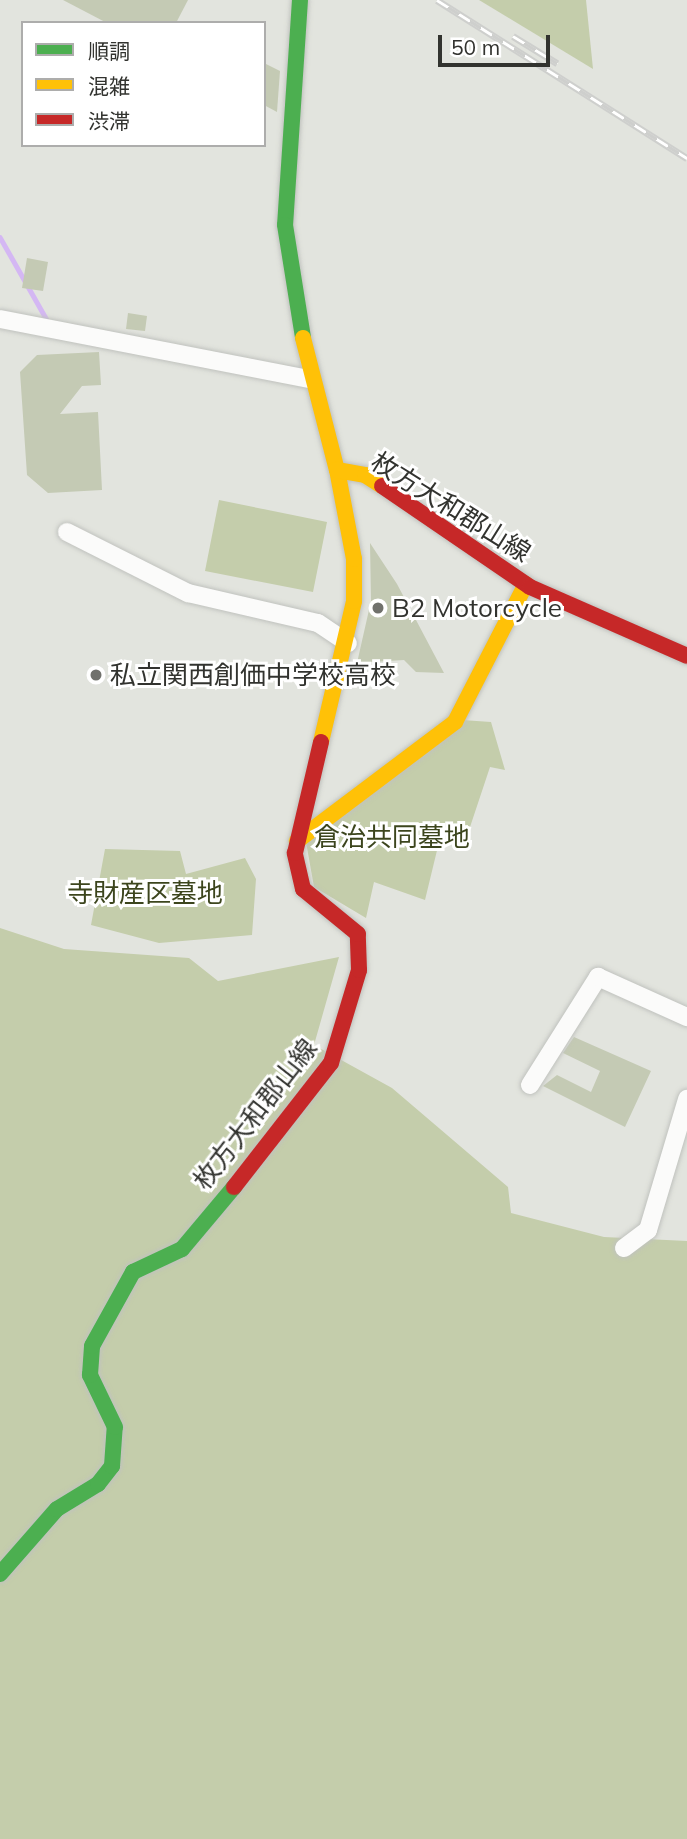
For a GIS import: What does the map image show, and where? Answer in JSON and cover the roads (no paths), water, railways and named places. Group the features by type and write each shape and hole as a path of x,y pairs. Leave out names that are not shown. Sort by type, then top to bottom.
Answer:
{"main road":[{"path":"300,0 285,225 310,379 337,470"},
{"name":"枚方大和郡山線","path":"0,1574 57,1509 98,1484 112,1466 115,1427 90,1374 92,1346 133,1272 182,1249 198,1233 335,1052 361,950 347,922 303,889 296,875 297,841 348,643 354,559 337,470 365,475 526,584 687,656"},
{"path":"297,841 455,722 526,584"}],"street":[{"path":"0,319 310,379"},
{"path":"67,532 188,593 318,623 348,643"},
{"path":"530,1085 598,977 687,1017"},
{"path":"624,1248 648,1230 687,1099"}],"waterway":[{"path":"0,237 48,322"}],"railway":[{"path":"437,0 687,158"},
{"path":"513,36 557,63"}],"place":[{"name":"B2 Motorcycle","path":"378,608"},
{"name":"私立関西創価中学校高校","path":"96,675"}],"park label":[{"name":"倉治共同墓地","path":"392,837"},
{"name":"寺財産区墓地","path":"145,893"}]}
